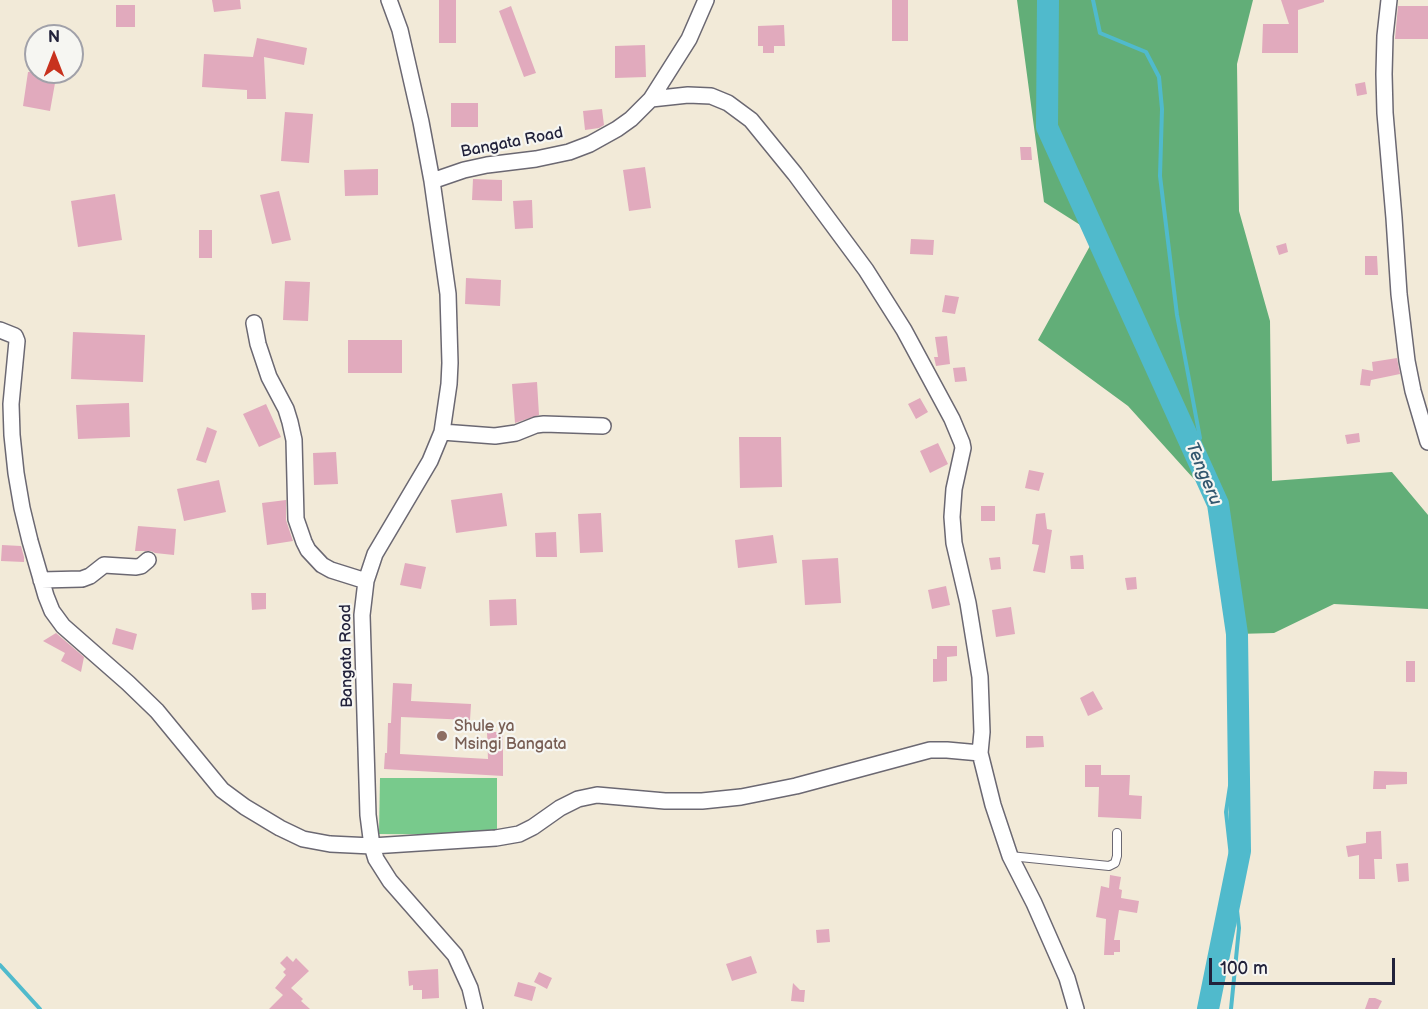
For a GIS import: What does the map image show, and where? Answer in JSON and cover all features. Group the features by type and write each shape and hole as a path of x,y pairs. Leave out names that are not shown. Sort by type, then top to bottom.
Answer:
{"street":[{"name":"Bangata Road","path":"390,0 400,30 422,122 432,181 448,294 450,363 442,432 430,461 375,554 366,581 362,626 368,815 376,859 390,881 455,955 470,988 475,1009"},
{"name":"Bangata Road","path":"432,181 487,165 570,152 617,129 651,99 689,39 706,0"},
{"path":"1389,0 1385,36 1385,113 1399,294 1407,361 1428,442"},
{"path":"651,99 688,94 711,96 728,103 751,120 795,174 866,270 904,330 939,394 962,443 952,517 954,543 968,603 980,677 982,732 980,753 993,805 1010,856 1034,903 1067,978 1076,1009"},
{"path":"254,323 269,377 286,409 290,422 294,440 296,519 304,542 322,565 366,581"},
{"path":"0,330 15,336 17,341 11,404 12,435 22,508 41,580 52,611 63,626 157,711 222,790 245,807 303,839 330,844 372,846 496,838 519,834 560,808 597,795 665,801 712,800 796,786 930,750 980,753"},
{"path":"442,432 495,436 516,433 544,424 603,426"},
{"path":"41,580 82,579 104,565 136,567 148,560"}],"lane":[{"path":"1010,856 1109,866 1115,863 1117,856 1117,833"}],"green space":[{"path":"1017,0 1253,0 1237,64 1239,211 1270,321 1272,481 1392,472 1428,515 1428,609 1334,604 1274,633 1237,634 1212,499 1128,406 1038,340 1096,235 1044,202"},
{"path":"380,778 497,778 497,835 379,834"}],"building":[{"path":"212,0 240,0 241,9 214,12"},
{"path":"439,0 456,0 456,43 439,43"},
{"path":"892,0 908,0 908,41 892,41"},
{"path":"1281,0 1324,0 1324,2 1298,10 1298,53 1262,53 1263,24 1289,24"},
{"path":"116,5 135,5 135,27 116,27"},
{"path":"511,6 536,73 524,77 499,11"},
{"path":"1398,6 1428,6 1428,39 1395,39"},
{"path":"784,25 785,46 774,46 774,53 763,53 763,46 758,46 758,26"},
{"path":"257,38 307,48 304,65 264,57 266,99 247,99 247,90 202,87 204,54 253,57"},
{"path":"645,45 646,77 615,78 615,46"},
{"path":"1365,82 1367,94 1357,96 1355,84"},
{"path":"26,84 55,84 50,111 23,106"},
{"path":"451,103 478,103 478,127 451,127"},
{"path":"602,109 604,125 585,130 583,111"},
{"path":"285,112 313,114 309,163 281,161"},
{"path":"1020,147 1031,147 1032,160 1021,160"},
{"path":"645,167 651,208 629,211 623,170"},
{"path":"378,169 378,195 345,196 344,170"},
{"path":"473,179 502,180 502,201 472,200"},
{"path":"279,191 291,240 272,244 260,195"},
{"path":"115,194 122,240 78,247 71,201"},
{"path":"532,200 533,228 515,229 513,201"},
{"path":"199,230 212,230 212,258 199,258"},
{"path":"911,239 934,240 933,255 910,254"},
{"path":"1286,243 1288,252 1279,255 1276,246"},
{"path":"1365,256 1377,256 1378,275 1365,275"},
{"path":"466,278 501,280 500,306 465,304"},
{"path":"285,281 310,282 308,321 283,320"},
{"path":"945,295 959,297 955,314 942,312"},
{"path":"73,332 145,335 143,382 71,379"},
{"path":"947,336 950,364 936,366 934,357 938,357 935,337"},
{"path":"348,340 402,340 402,373 348,373"},
{"path":"1397,358 1400,374 1371,380 1370,386 1360,385 1362,369 1373,371 1372,362"},
{"path":"965,367 967,381 955,382 953,368"},
{"path":"537,382 539,415 515,423 512,384"},
{"path":"920,398 928,412 916,419 908,404"},
{"path":"129,403 130,437 78,439 76,405"},
{"path":"266,404 281,437 259,447 243,414"},
{"path":"207,427 217,431 206,463 196,460"},
{"path":"1359,433 1360,442 1347,444 1345,435"},
{"path":"739,437 781,437 782,487 740,488"},
{"path":"938,443 948,464 930,473 920,451"},
{"path":"336,452 338,484 314,485 313,453"},
{"path":"1029,470 1044,473 1039,491 1025,488"},
{"path":"219,480 226,512 184,521 177,489"},
{"path":"502,493 507,526 456,533 451,500"},
{"path":"286,500 286,520 293,541 267,545 262,503"},
{"path":"981,506 995,506 995,521 981,521"},
{"path":"601,513 603,552 580,553 578,514"},
{"path":"1045,513 1047,529 1052,530 1045,573 1033,571 1039,545 1032,544 1036,514"},
{"path":"138,526 176,529 174,555 135,551"},
{"path":"556,532 557,557 536,557 535,533"},
{"path":"773,535 777,563 738,568 735,540"},
{"path":"2,545 21,546 24,562 1,561"},
{"path":"1083,555 1084,569 1071,569 1070,556"},
{"path":"1000,557 1001,569 991,570 989,558"},
{"path":"838,558 841,603 805,605 802,560"},
{"path":"405,563 426,567 421,589 400,585"},
{"path":"1136,577 1137,589 1127,590 1125,578"},
{"path":"946,586 950,605 932,609 928,590"},
{"path":"251,593 266,593 266,609 252,610"},
{"path":"516,599 517,625 490,626 489,600"},
{"path":"1011,607 1015,634 996,637 992,610"},
{"path":"116,628 137,634 133,650 112,644"},
{"path":"56,633 84,657 81,672 61,661 65,653 43,641"},
{"path":"937,646 957,646 957,656 947,657 947,681 933,682 933,659 937,659"},
{"path":"1406,661 1415,661 1415,682 1406,682"},
{"path":"393,683 412,684 411,701 471,704 470,720 401,717 400,754 488,759 487,732 503,732 503,776 384,769 388,723 391,723"},
{"path":"1093,691 1103,709 1088,716 1080,698"},
{"path":"1026,736 1043,736 1044,747 1026,748"},
{"path":"1085,765 1101,765 1101,775 1130,775 1129,795 1142,796 1141,819 1098,817 1099,787 1085,787"},
{"path":"1374,771 1407,772 1407,784 1386,785 1386,789 1373,789"},
{"path":"1381,831 1382,859 1374,859 1375,879 1359,879 1359,855 1348,857 1346,846 1366,843 1366,832"},
{"path":"1408,863 1409,881 1398,882 1396,864"},
{"path":"1110,875 1121,877 1119,889 1122,890 1121,898 1139,901 1137,913 1119,910 1114,940 1120,940 1120,952 1114,952 1114,955 1104,955 1106,919 1096,917 1101,886 1109,888"},
{"path":"829,929 830,942 817,943 816,930"},
{"path":"287,956 293,962 296,958 309,971 291,988 310,1009 269,1009 283,995 275,988 286,975 283,972 286,969 280,963"},
{"path":"751,956 757,973 732,981 726,964"},
{"path":"438,969 439,998 422,999 422,990 413,990 413,985 409,986 408,971"},
{"path":"539,972 552,978 547,989 534,982"},
{"path":"518,982 536,987 532,1001 514,996"},
{"path":"793,983 800,990 805,990 804,1002 791,1001"},
{"path":"1369,998 1382,1001 1378,1009 1365,1009"}],"waterway":[{"name":"Tengeru","path":"1048,0 1047,127 1218,504 1237,634 1240,851 1208,1009"},
{"path":"1093,0 1100,33 1146,52 1159,77 1162,109 1160,176 1177,315 1200,438"},
{"path":"1217,528 1246,681 1226,812 1239,928 1231,1009"},
{"path":"0,965 40,1009"}],"place":[{"name":"Shule ya Msingi Bangata","path":"442,736"}]}
